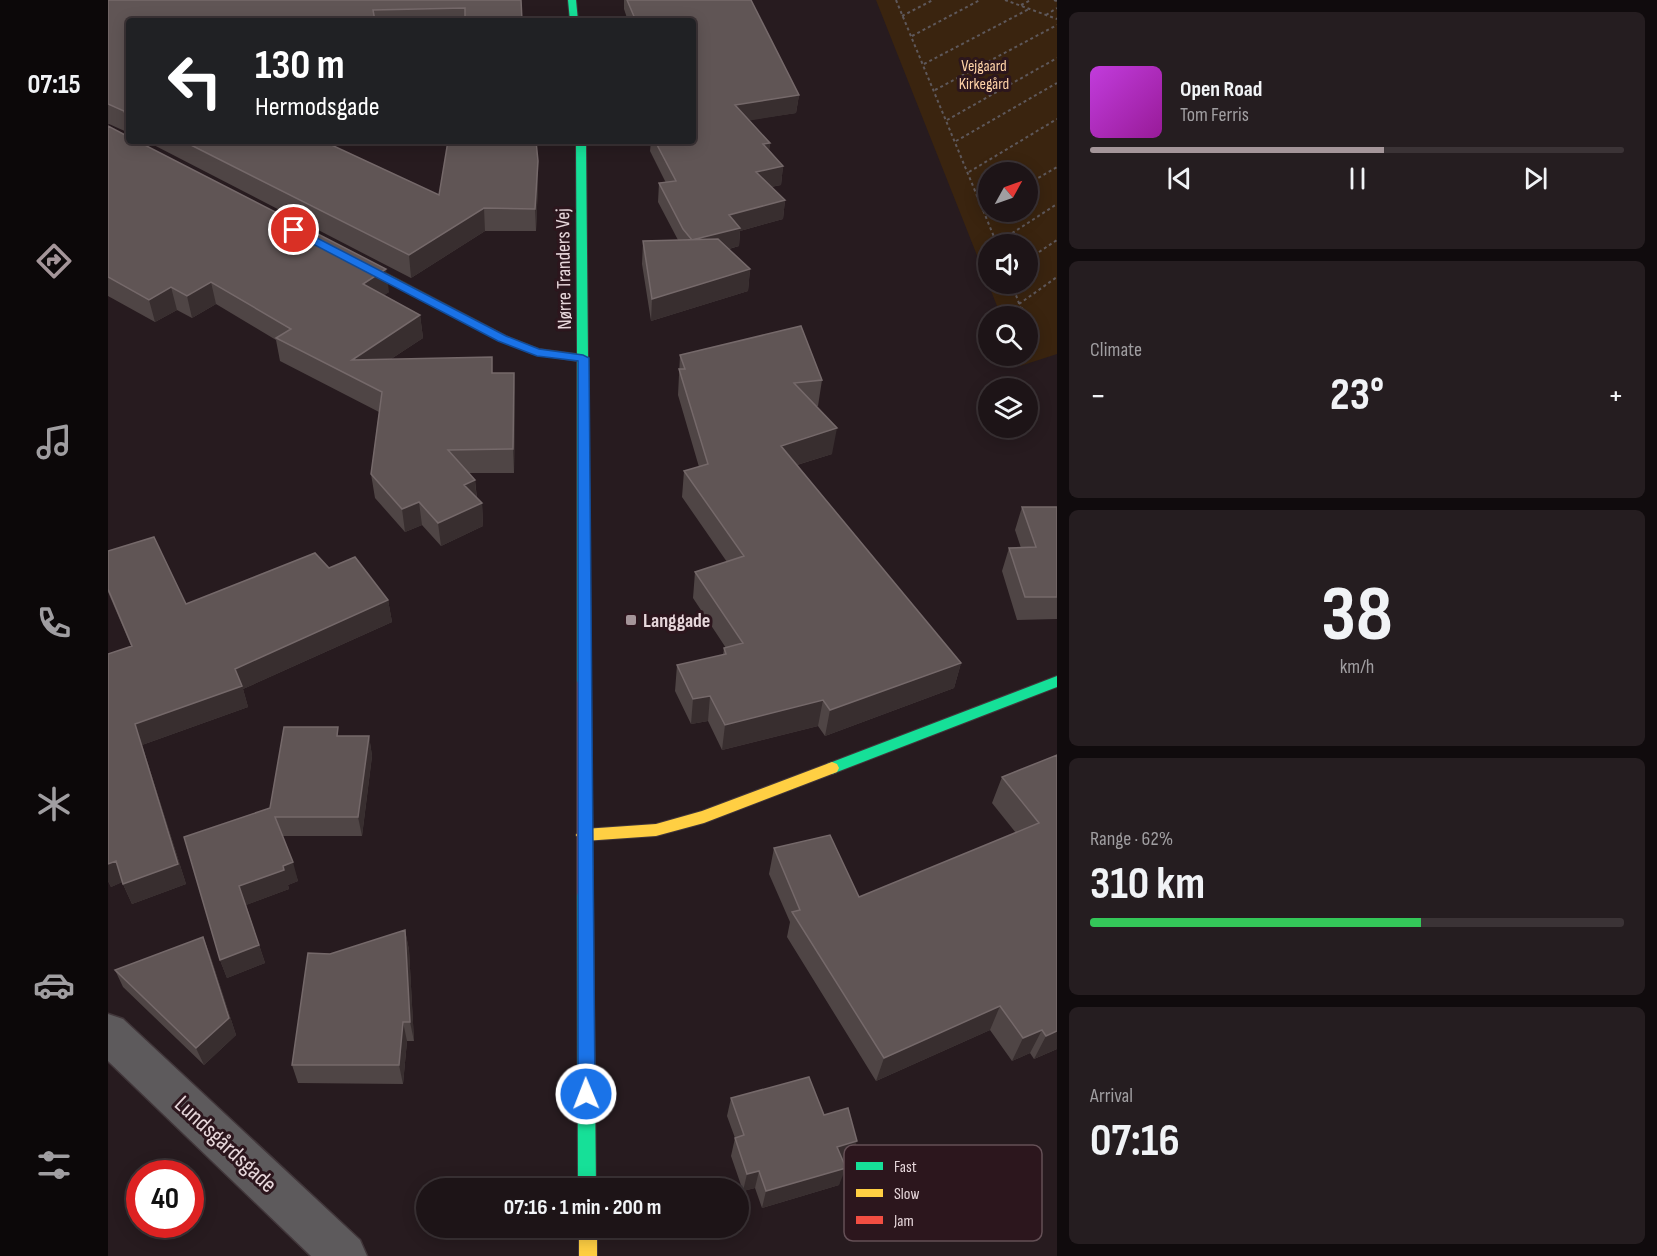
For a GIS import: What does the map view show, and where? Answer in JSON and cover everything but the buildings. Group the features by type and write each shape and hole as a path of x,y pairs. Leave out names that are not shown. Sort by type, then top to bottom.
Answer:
{"street":[{"path":"572,0 574,18"},
{"name":"Nørre Tranders Vej","path":"581,144 587,1178"},
{"path":"335,251 502,339 537,352 583,358"},
{"path":"584,836 656,830 704,817 1057,681"},
{"name":"Lundsgårdsgade","path":"108,1033 344,1256"},
{"path":"588,1238 588,1256"}],"path":[{"path":"897,0 978,190"},
{"path":"902,16 933,0"},
{"path":"912,36 980,0"},
{"path":"1005,0 1057,19"},
{"path":"1020,6 1031,0"},
{"path":"1046,15 1057,8"},
{"path":"923,64 1029,9"},
{"path":"934,90 1057,25"},
{"path":"947,120 1057,58"},
{"path":"956,141 1057,83"},
{"path":"969,172 1057,119"},
{"path":"1038,178 1057,166"},
{"path":"1012,234 1057,204"},
{"path":"1039,252 1057,240"},
{"path":"1016,294 1019,304 1057,277"}],"green space":[{"name":"Vejgaard Kirkegård","path":"876,0 1057,0 1057,354 1038,360 1038,306 997,306 992,294 1038,294 1038,234 978,234 978,258"}],"traffic: fast":[{"path":"572,0 574,18"},
{"path":"581,144 584,683"},
{"path":"347,257 502,338 537,352 583,358"},
{"path":"832,768 1057,681"},
{"path":"585,893 587,1178"}],"traffic: slow":[{"path":"584,835 656,830 704,817 832,768"},
{"path":"588,1238 588,1256"}],"traffic: jam":[{"path":"584,683 585,893"}],"place":[{"name":"Langgade","path":"631,620"}],"route":[{"path":"294,230 502,339 537,352 583,358 586,1094"}]}
